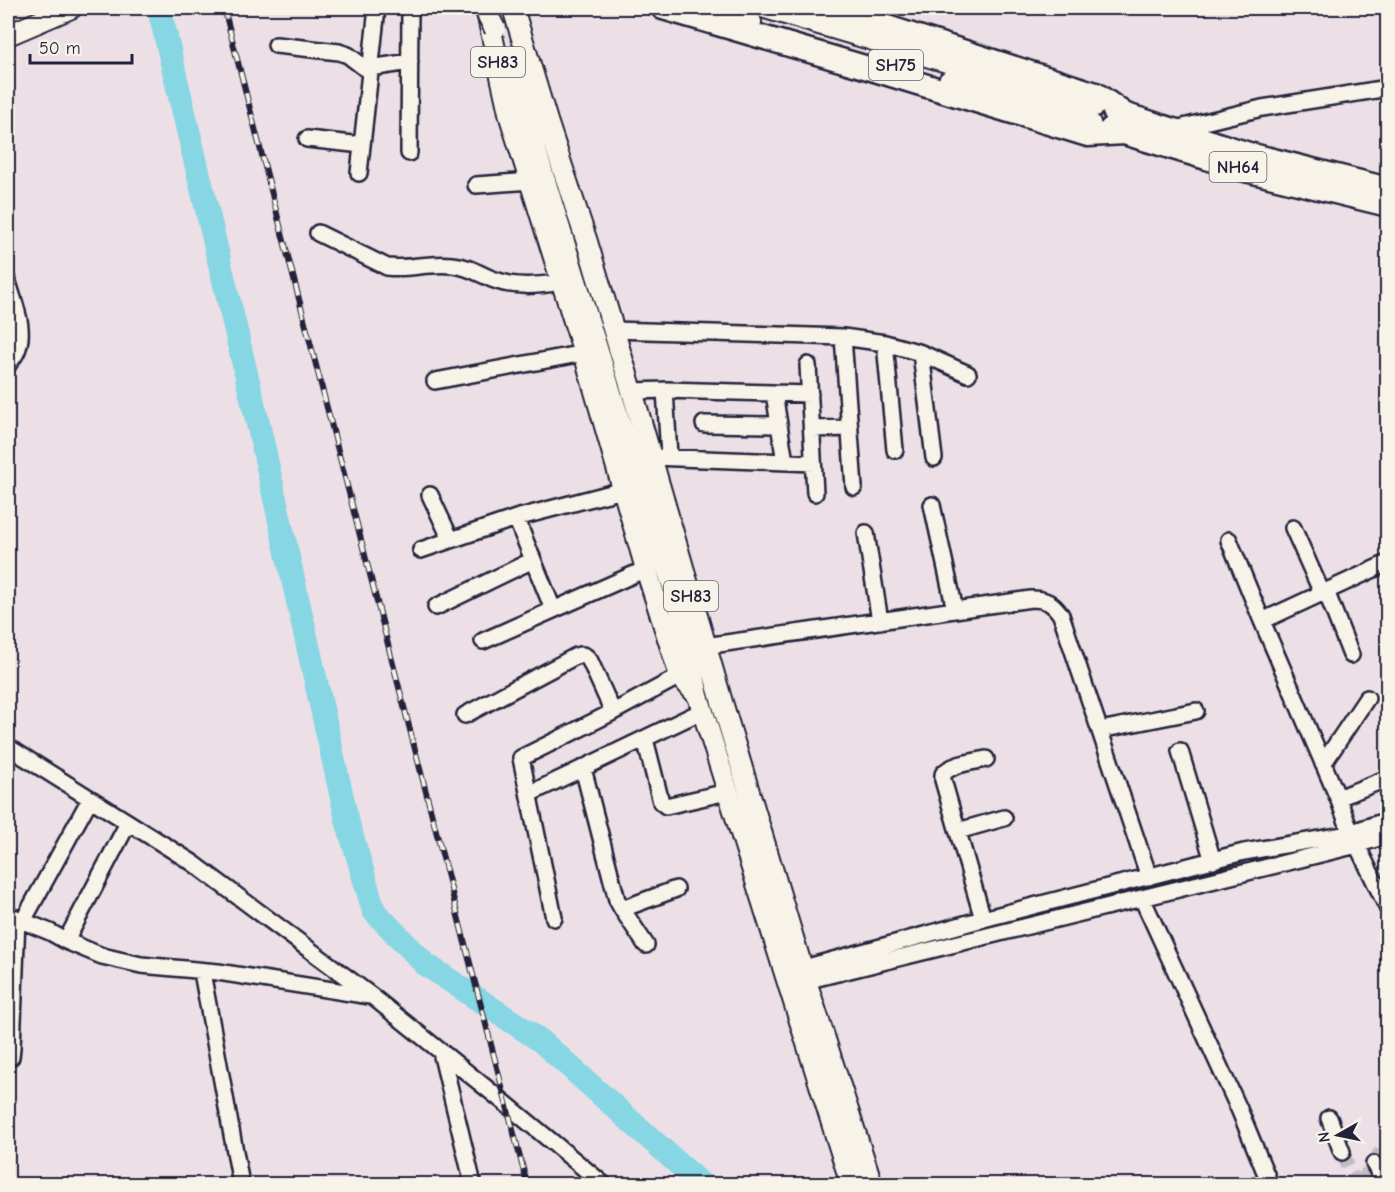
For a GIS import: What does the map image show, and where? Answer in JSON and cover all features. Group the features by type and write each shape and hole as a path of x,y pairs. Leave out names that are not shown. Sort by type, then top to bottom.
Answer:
{"highway":[{"path":"663,8 1088,135 1126,124 1096,94 860,13 817,8"},
{"name":"NH64","path":"1093,114 1126,124 1249,171 1388,205"},
{"name":"NH64","path":"1126,124 1172,130 1249,154 1388,189"}],"main road":[{"path":"8,34 71,8"},
{"path":"485,8 509,66 656,538 678,600 700,704"},
{"name":"SH83","path":"485,8 510,117 584,353 646,569 680,676 700,704 728,792 872,1185"},
{"name":"SH83","path":"513,8 632,391 660,457 705,646 851,1185"},
{"name":"SH75","path":"702,8 1093,114"},
{"name":"SH75","path":"765,8 1093,114"}],"street":[{"path":"359,173 377,8"},
{"path":"409,153 410,8"},
{"path":"276,45 339,52 348,55 370,70 410,62"},
{"path":"1172,130 1262,108 1388,88"},
{"path":"307,139 362,145"},
{"path":"476,185 531,181"},
{"path":"318,233 387,267 444,264 468,268 508,284 561,282"},
{"path":"8,282 20,325 20,340 8,365"},
{"path":"613,330 843,337 885,343 921,353 968,374"},
{"path":"843,337 855,487"},
{"path":"885,343 895,450"},
{"path":"435,381 584,353"},
{"path":"921,353 934,458"},
{"path":"808,365 815,493"},
{"path":"665,390 660,457 813,463"},
{"path":"632,391 810,394"},
{"path":"774,393 785,462"},
{"path":"704,424 779,425"},
{"path":"812,429 850,428"},
{"path":"421,550 516,518 623,490"},
{"path":"430,495 451,540"},
{"path":"932,505 955,610"},
{"path":"516,518 553,609"},
{"path":"1293,528 1351,655"},
{"path":"866,533 880,621"},
{"path":"1229,540 1354,839 1388,909"},
{"path":"436,607 533,560"},
{"path":"1262,621 1385,564"},
{"path":"483,641 646,569"},
{"path":"705,646 1031,599 1042,599 1051,603 1061,615 1149,877"},
{"path":"465,715 581,655 586,656 590,661 612,712"},
{"path":"554,918 521,758 680,676"},
{"path":"1323,764 1367,698"},
{"path":"529,794 645,739 700,704"},
{"path":"1100,730 1196,711"},
{"path":"645,739 661,802 666,806 728,792"},
{"path":"8,747 193,863 373,997 603,1185"},
{"path":"1180,751 1213,861"},
{"path":"983,919 943,774 952,767 986,759"},
{"path":"583,768 617,900 646,945"},
{"path":"1338,798 1388,778"},
{"path":"8,1058 12,1048 16,918 90,799"},
{"path":"958,831 1004,818"},
{"path":"795,977 1142,898 1354,839 1388,820"},
{"path":"66,941 128,823"},
{"path":"795,977 983,919 1253,851 1388,835"},
{"path":"622,909 676,889"},
{"path":"1142,898 1239,1109 1270,1185"},
{"path":"16,918 111,959 141,965 218,972 373,997"},
{"path":"202,972 241,1185"},
{"path":"441,1052 473,1185"},
{"path":"1329,1118 1342,1152"},
{"path":"1374,1164 1385,1185"}],"waterway":[{"path":"159,8 260,432 347,820 374,911 425,964 541,1041 701,1184"}],"tunnel":[{"path":"1361,1184 1388,1141"},
{"path":"1342,1152 1355,1184"}],"railway":[{"path":"224,8 527,1184"}]}
